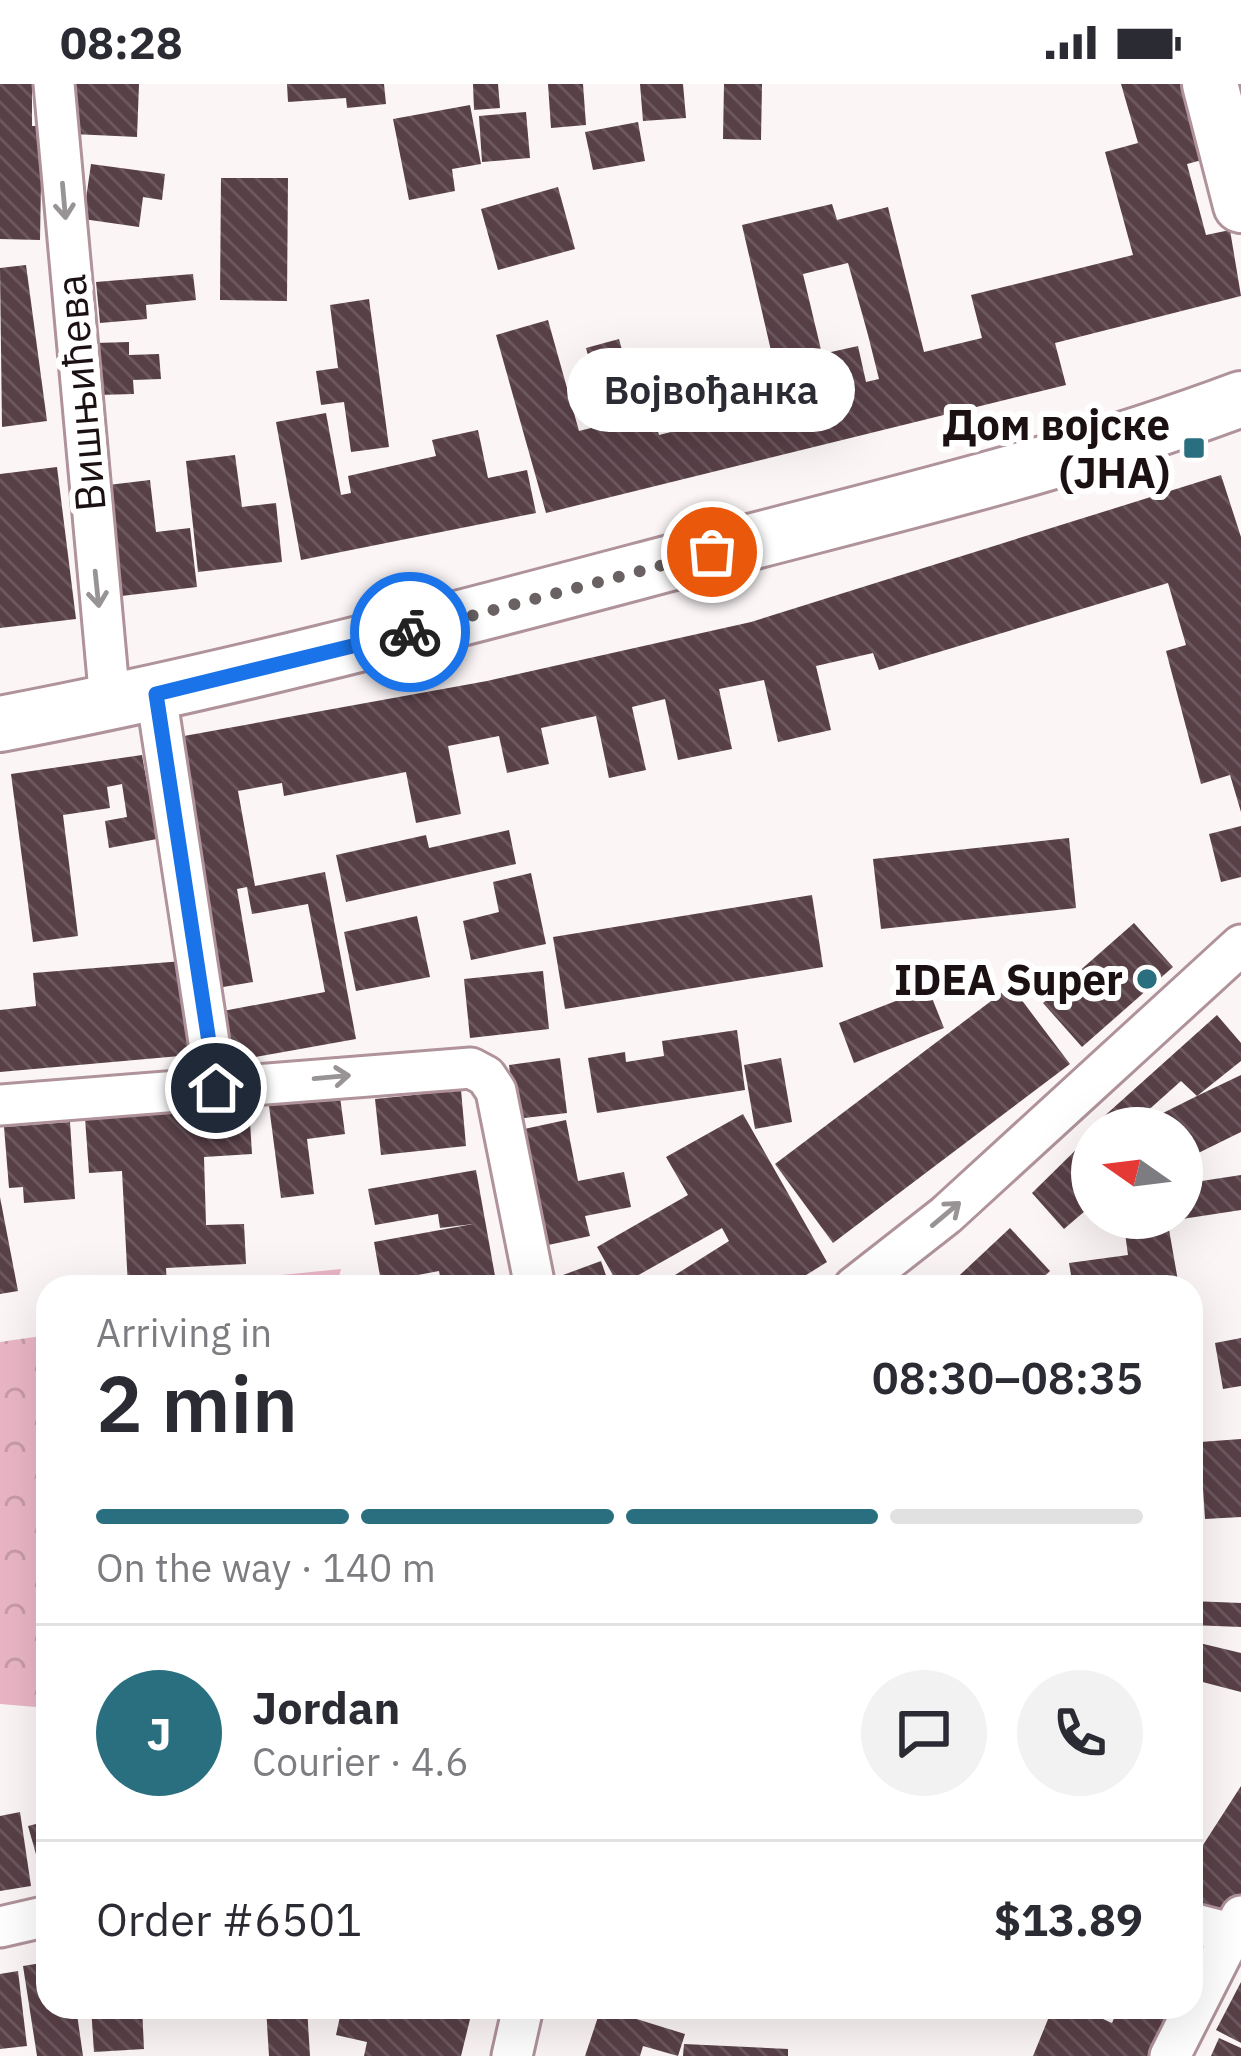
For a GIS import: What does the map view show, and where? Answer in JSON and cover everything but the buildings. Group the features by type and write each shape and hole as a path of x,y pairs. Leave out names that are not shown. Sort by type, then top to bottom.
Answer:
{"street":[{"name":"Вишњићева","path":"53,84 133,698 216,1088"},
{"path":"1210,84 1241,206"},
{"path":"0,724 133,698 973,482 1241,400"},
{"path":"870,1275 946,1216 1241,945"},
{"path":"0,1105 471,1068 496,1091 533,1275"},
{"path":"0,1927 36,1919"},
{"path":"1203,1924 1235,1925 1203,1989"},
{"path":"512,2056 520,2019"},
{"path":"1170,2056 1188,2019"}],"green space":[{"path":"341,1269 339,1275 282,1275"},
{"path":"36,1337 36,1707 0,1704 0,1342"}],"way so far":[{"path":"410,632 712,552"}],"place":[{"name":"Дом војске (ЈНА)","path":"1194,448"},
{"name":"Војвођанка","path":"712,552"},
{"name":"IDEA Super","path":"1147,979"}],"route":[{"path":"216,1088 156,694 410,632"}]}
